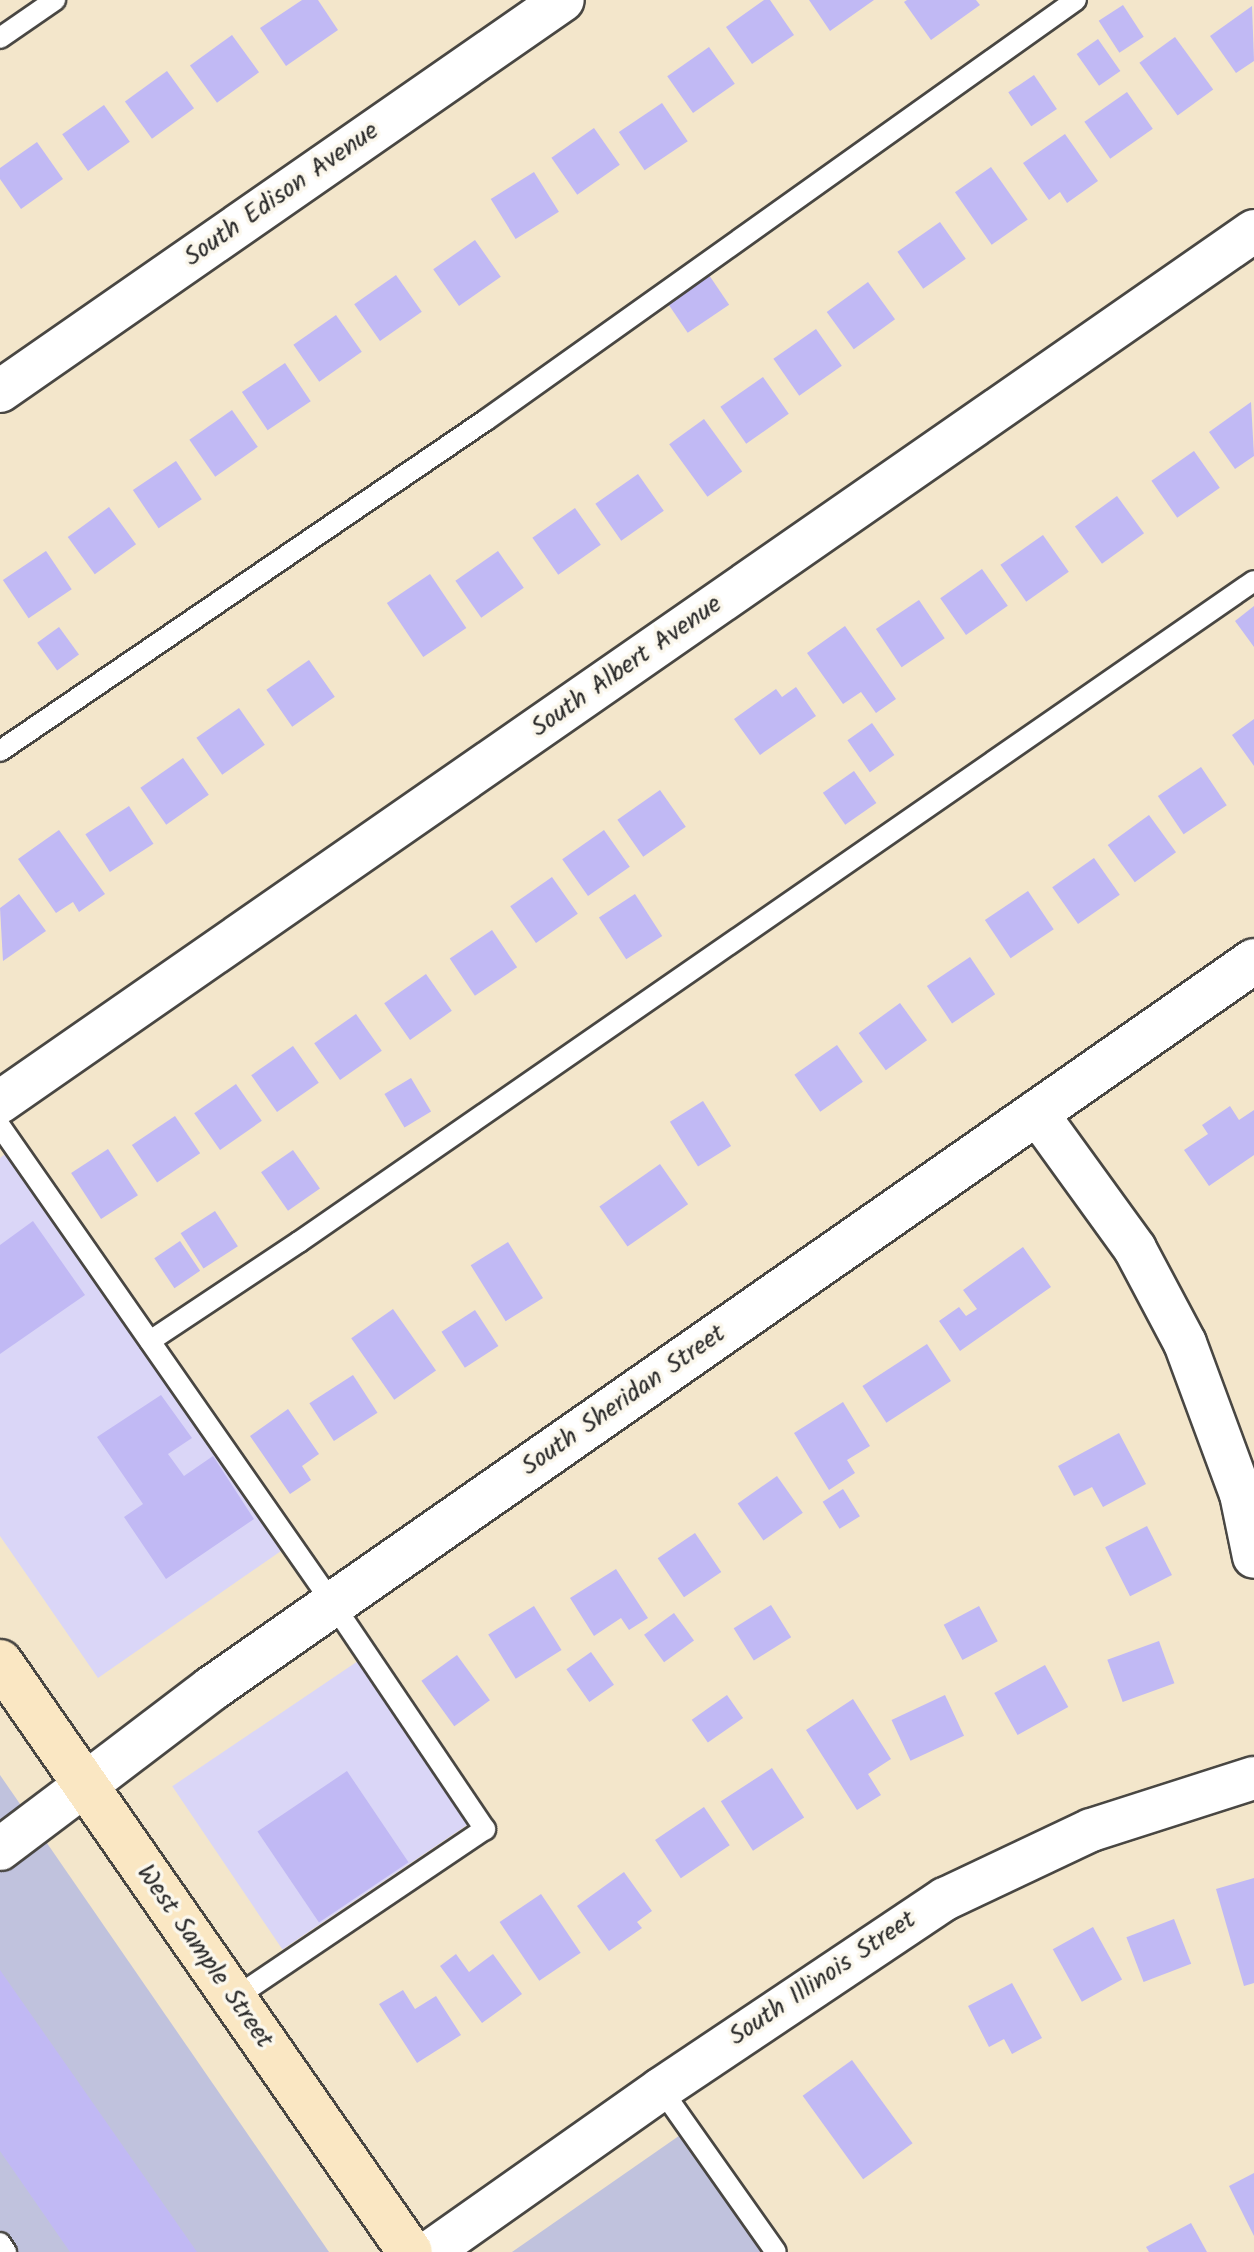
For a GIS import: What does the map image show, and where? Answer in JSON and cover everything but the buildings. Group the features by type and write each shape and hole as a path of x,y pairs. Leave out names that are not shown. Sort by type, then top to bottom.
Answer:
{"main road":[{"name":"West Sample Street","path":"0,1662 410,2252"}],"street":[{"name":"South Edison Avenue","path":"0,391 563,0"},
{"name":"South Albert Avenue","path":"0,1102 1254,231"},
{"name":"South Sheridan Street","path":"0,1849 211,1689 1254,961"},
{"path":"1036,1112 1135,1249 1185,1343 1241,1494 1254,1557"},
{"name":"South Illinois Street","path":"430,2252 661,2089 945,1899 1091,1830 1254,1778"}],"lane":[{"path":"0,38 55,0"},
{"path":"0,751 486,420 1076,0"},
{"path":"150,1341 299,1242 1254,581"},
{"path":"0,1126 333,1604 485,1829 233,1999"},
{"path":"661,2089 776,2252"},
{"path":"0,2243 6,2252"}],"shaded area":[{"path":"9,1151 281,1551 98,1678 0,1536 0,1158"},
{"path":"358,1661 468,1824 282,1950 172,1786"},
{"path":"0,1775 329,2252 0,2252"},
{"path":"686,2131 769,2252 512,2252"}]}
